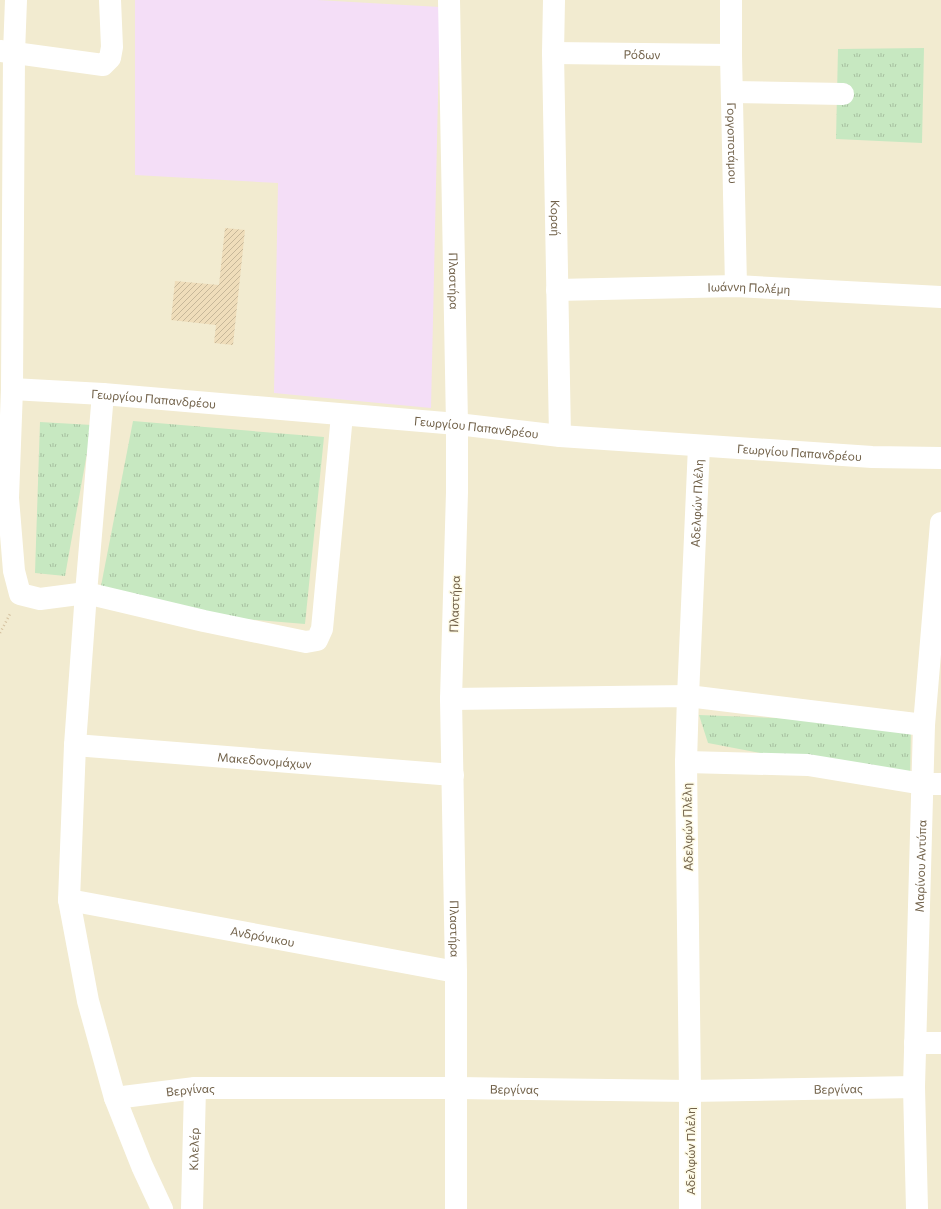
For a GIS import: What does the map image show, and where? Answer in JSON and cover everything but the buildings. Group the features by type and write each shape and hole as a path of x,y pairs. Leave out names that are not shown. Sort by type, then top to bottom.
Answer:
{"street":[{"path":"16,0 7,52 12,389 4,497 14,571 20,594 40,599 86,593 204,621 306,642 317,640 322,629 342,415"},
{"path":"7,52 103,65 110,58 112,47 110,0"},
{"name":"Πλαστήρα","path":"449,0 457,424 457,492 451,699 456,972 456,1209"},
{"name":"Κοραή","path":"554,0 553,54 560,436"},
{"name":"Γοργοποτάμου","path":"731,0 736,286"},
{"name":"Ρόδων","path":"553,54 731,55"},
{"path":"732,92 843,94"},
{"name":"Ιωάννη Πολέμη","path":"557,290 736,286 941,297"},
{"name":"Γεωργίου Παπανδρέου","path":"12,389 103,394 457,424 560,436 872,457 941,458"},
{"path":"103,394 75,745 69,900 88,1001 115,1098 142,1166 162,1209"},
{"name":"Αδελφών Πλέλη","path":"690,1209 686,762 699,446"},
{"name":"Μαρίνου Αντύπα","path":"917,1209 914,1087 915,1043 932,784 924,725 941,523"},
{"path":"451,699 688,696 924,725"},
{"name":"Μακεδονομάχων","path":"75,745 453,776"},
{"path":"686,762 808,765 932,784"},
{"name":"Ανδρόνικου","path":"69,900 456,972"},
{"path":"915,1043 941,1043"},
{"name":"Βεργίνας","path":"115,1098 194,1088 457,1088 690,1091 914,1087"},
{"name":"Κιλελέρ","path":"192,1209 194,1088"}],"shaded area":[{"path":"0,0 941,0 941,1209 0,1209"},
{"path":"135,0 317,0 440,7 431,408 274,393 278,183 135,175"}],"green space":[{"path":"924,48 922,143 836,139 838,49"},
{"path":"133,421 324,437 305,624 207,616 101,586"},
{"path":"40,422 92,425 65,576 35,573"},
{"path":"699,715 911,723 910,782 708,743"}]}
